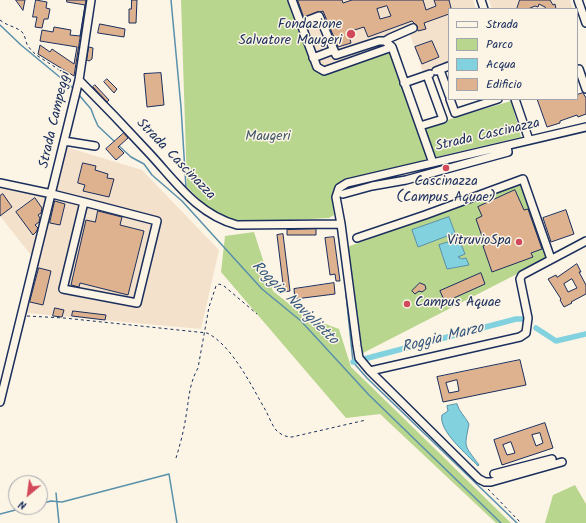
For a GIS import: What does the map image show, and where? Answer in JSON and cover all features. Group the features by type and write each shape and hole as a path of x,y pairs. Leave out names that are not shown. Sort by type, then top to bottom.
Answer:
{"street":[{"name":"Strada Campeggi","path":"0,402 79,80 91,0"},
{"path":"292,0 317,67 324,71 392,47"},
{"path":"578,0 585,21"},
{"path":"301,23 319,16 336,55 379,41 385,42 392,47 433,163"},
{"path":"385,42 390,38 413,28"},
{"path":"314,58 334,50"},
{"path":"404,83 448,66"},
{"path":"579,68 586,89"},
{"path":"433,72 448,94"},
{"path":"420,126 443,119 433,72"},
{"name":"Strada Cascinazza","path":"79,80 189,197 211,214 224,221 237,224 341,224"},
{"path":"450,100 456,114 495,100"},
{"path":"515,100 529,140"},
{"name":"Strada Cascinazza","path":"479,478 370,371 359,358 356,346 341,224 336,197 339,188 348,182 586,127"},
{"path":"64,141 95,146"},
{"path":"343,194 364,188 406,180 508,152 506,146"},
{"path":"458,157 460,165"},
{"path":"403,170 406,180"},
{"path":"361,179 364,188"},
{"path":"356,238 425,215 523,179 551,259"},
{"path":"0,183 52,194 84,202 157,221 137,303 63,289 84,202"},
{"path":"370,371 520,336 526,333 528,318 520,279 522,275 586,241"},
{"path":"479,478 485,482 491,482 508,474 552,459"},
{"path":"494,474 508,474 562,462"}],"path":[{"path":"0,20 5,25 18,29 22,32 29,48 40,58 60,70 66,78 75,82 79,80"},
{"path":"176,458 186,417 190,389 200,361 204,333 216,286 219,284 257,314"},
{"path":"22,316 64,318 207,333 215,337 223,344 250,384 276,429 285,437 292,437 366,420"},
{"path":"479,478 521,523"}],"shaded area":[{"name":"Fondazione Salvatore Maugeri","path":"290,0 473,0 476,8 448,8 448,62 423,72 409,32 392,38 390,51 323,74 316,70"},
{"path":"489,0 570,0 573,8 492,8"},
{"path":"66,147 142,170 219,250 201,329 27,313 38,264 0,216 0,186 54,198"}],"green space":[{"name":"Maugeri","path":"181,0 290,0 316,70 390,51 393,55 428,157 423,161 343,180 335,187 333,191 332,200 334,215 329,218 253,222 234,220 220,215 207,207 187,187"},
{"path":"511,101 521,137 436,157 424,127"},
{"name":"Campus Aquae","path":"527,182 554,255 363,353 347,247"},
{"path":"254,232 273,291 304,316 339,329 351,367 511,523 496,523 380,414 346,418 221,272 225,236"},
{"path":"575,485 586,504 586,523 545,523 553,495"}],"water":[{"path":"449,217 455,233 418,247 412,230"},
{"path":"459,239 465,254 458,257 462,259 466,258 469,265 447,269 439,245"},
{"path":"457,404 469,424 466,446 479,465 478,466 449,435 442,421 442,415 448,411 447,406"}],"building":[{"path":"16,0 25,0 23,10"},
{"path":"36,0 47,2 46,8 50,9 48,19 44,19 42,28 35,27 37,17 33,17"},
{"path":"67,0 86,0 74,76 38,54 40,45 50,52 52,49 74,64 77,47 40,41 42,30 53,32 54,27 71,30 70,35 80,36 85,5 67,2"},
{"path":"132,0 137,0 136,23 129,23 129,9 131,9"},
{"path":"298,0 342,0 343,3 352,0 423,0 426,10 436,6 434,0 449,0 451,8 448,8 448,14 424,23 426,29 418,31 417,26 412,21 368,37 364,27 348,32 351,43 338,47 323,11 304,17","holes":["387,6 391,16 380,19 377,9"]},
{"path":"520,0 550,0 553,5 555,4 556,8 546,8 539,4 538,7 517,8"},
{"path":"100,24 125,29 124,37 98,33"},
{"path":"432,41 439,57 422,64 415,47"},
{"path":"89,47 93,48 92,59 89,61 87,60"},
{"path":"161,73 164,105 147,107 144,74"},
{"path":"107,79 117,89 114,93 104,82"},
{"path":"95,85 109,100 107,102 93,87"},
{"path":"583,93 586,98 586,114 578,117 577,115 547,127 537,100 578,100 578,95"},
{"path":"124,133 128,138 118,147 124,153 116,160 106,149"},
{"path":"83,163 96,166 95,170 108,174 107,178 114,179 109,197 83,191 85,185 78,183"},
{"path":"515,190 524,210 528,209 542,249 531,253 533,257 492,272 476,219 482,216 478,207"},
{"path":"3,194 12,207 0,216 0,196"},
{"path":"35,198 42,208 41,213 38,215 40,218 39,222 35,225 38,228 33,235 16,212"},
{"path":"55,201 65,204 60,225 50,223"},
{"path":"566,210 574,234 551,242 543,218"},
{"path":"98,211 122,217 120,225 144,231 128,295 80,283 79,287 71,285 86,220 95,222"},
{"path":"316,229 316,235 287,235 287,230"},
{"path":"283,234 290,291 284,292 277,235"},
{"path":"334,237 340,281 336,281 335,274 330,275 325,238"},
{"path":"577,264 581,272 579,272 586,285 586,294 564,307 560,300 561,299 548,279 556,275 557,277","holes":["572,279 577,288 568,292 564,284"]},
{"path":"39,268 51,271 43,305 30,302"},
{"path":"481,273 485,284 445,302 440,291"},
{"path":"334,283 335,294 295,299 294,289"},
{"path":"420,283 425,285 426,289 415,294 412,291"},
{"path":"55,308 64,310 62,317 53,316"},
{"path":"73,311 106,315 105,320 72,316"},
{"path":"520,360 526,385 443,402 437,377","holes":["457,380 459,391 449,393 446,383"]},
{"path":"545,423 553,448 502,465 494,440","holes":["540,433 543,443 536,446 532,435","511,442 515,453 507,455 503,445"]}],"waterway":[{"path":"171,0 181,107 186,188 197,199"},
{"name":"Roggia Naviglietto","path":"0,25 21,45 73,88"},
{"name":"Roggia Naviglietto","path":"79,95 91,109 98,126 115,142"},
{"name":"Roggia Naviglietto","path":"119,146 131,157 144,164 152,175 182,201 262,289 301,321 369,395 501,523"},
{"path":"346,294 353,362 367,378 517,523"},
{"name":"Roggia Marzo","path":"364,359 516,319 522,319"},
{"name":"Roggia Marzo","path":"536,328 556,341 586,334"},
{"name":"Roggia Marzo","path":"353,362 358,361"},
{"path":"48,502 62,502 169,474 177,523"},
{"path":"56,493 59,523"},
{"path":"0,514 8,512"}],"place":[{"name":"Fondazione Salvatore Maugeri","path":"351,34"},
{"name":"Cascinazza (Campus Aquae)","path":"446,168"},
{"name":"VitruvioSpa","path":"519,242"},
{"name":"Campus Aquae","path":"407,304"}]}
